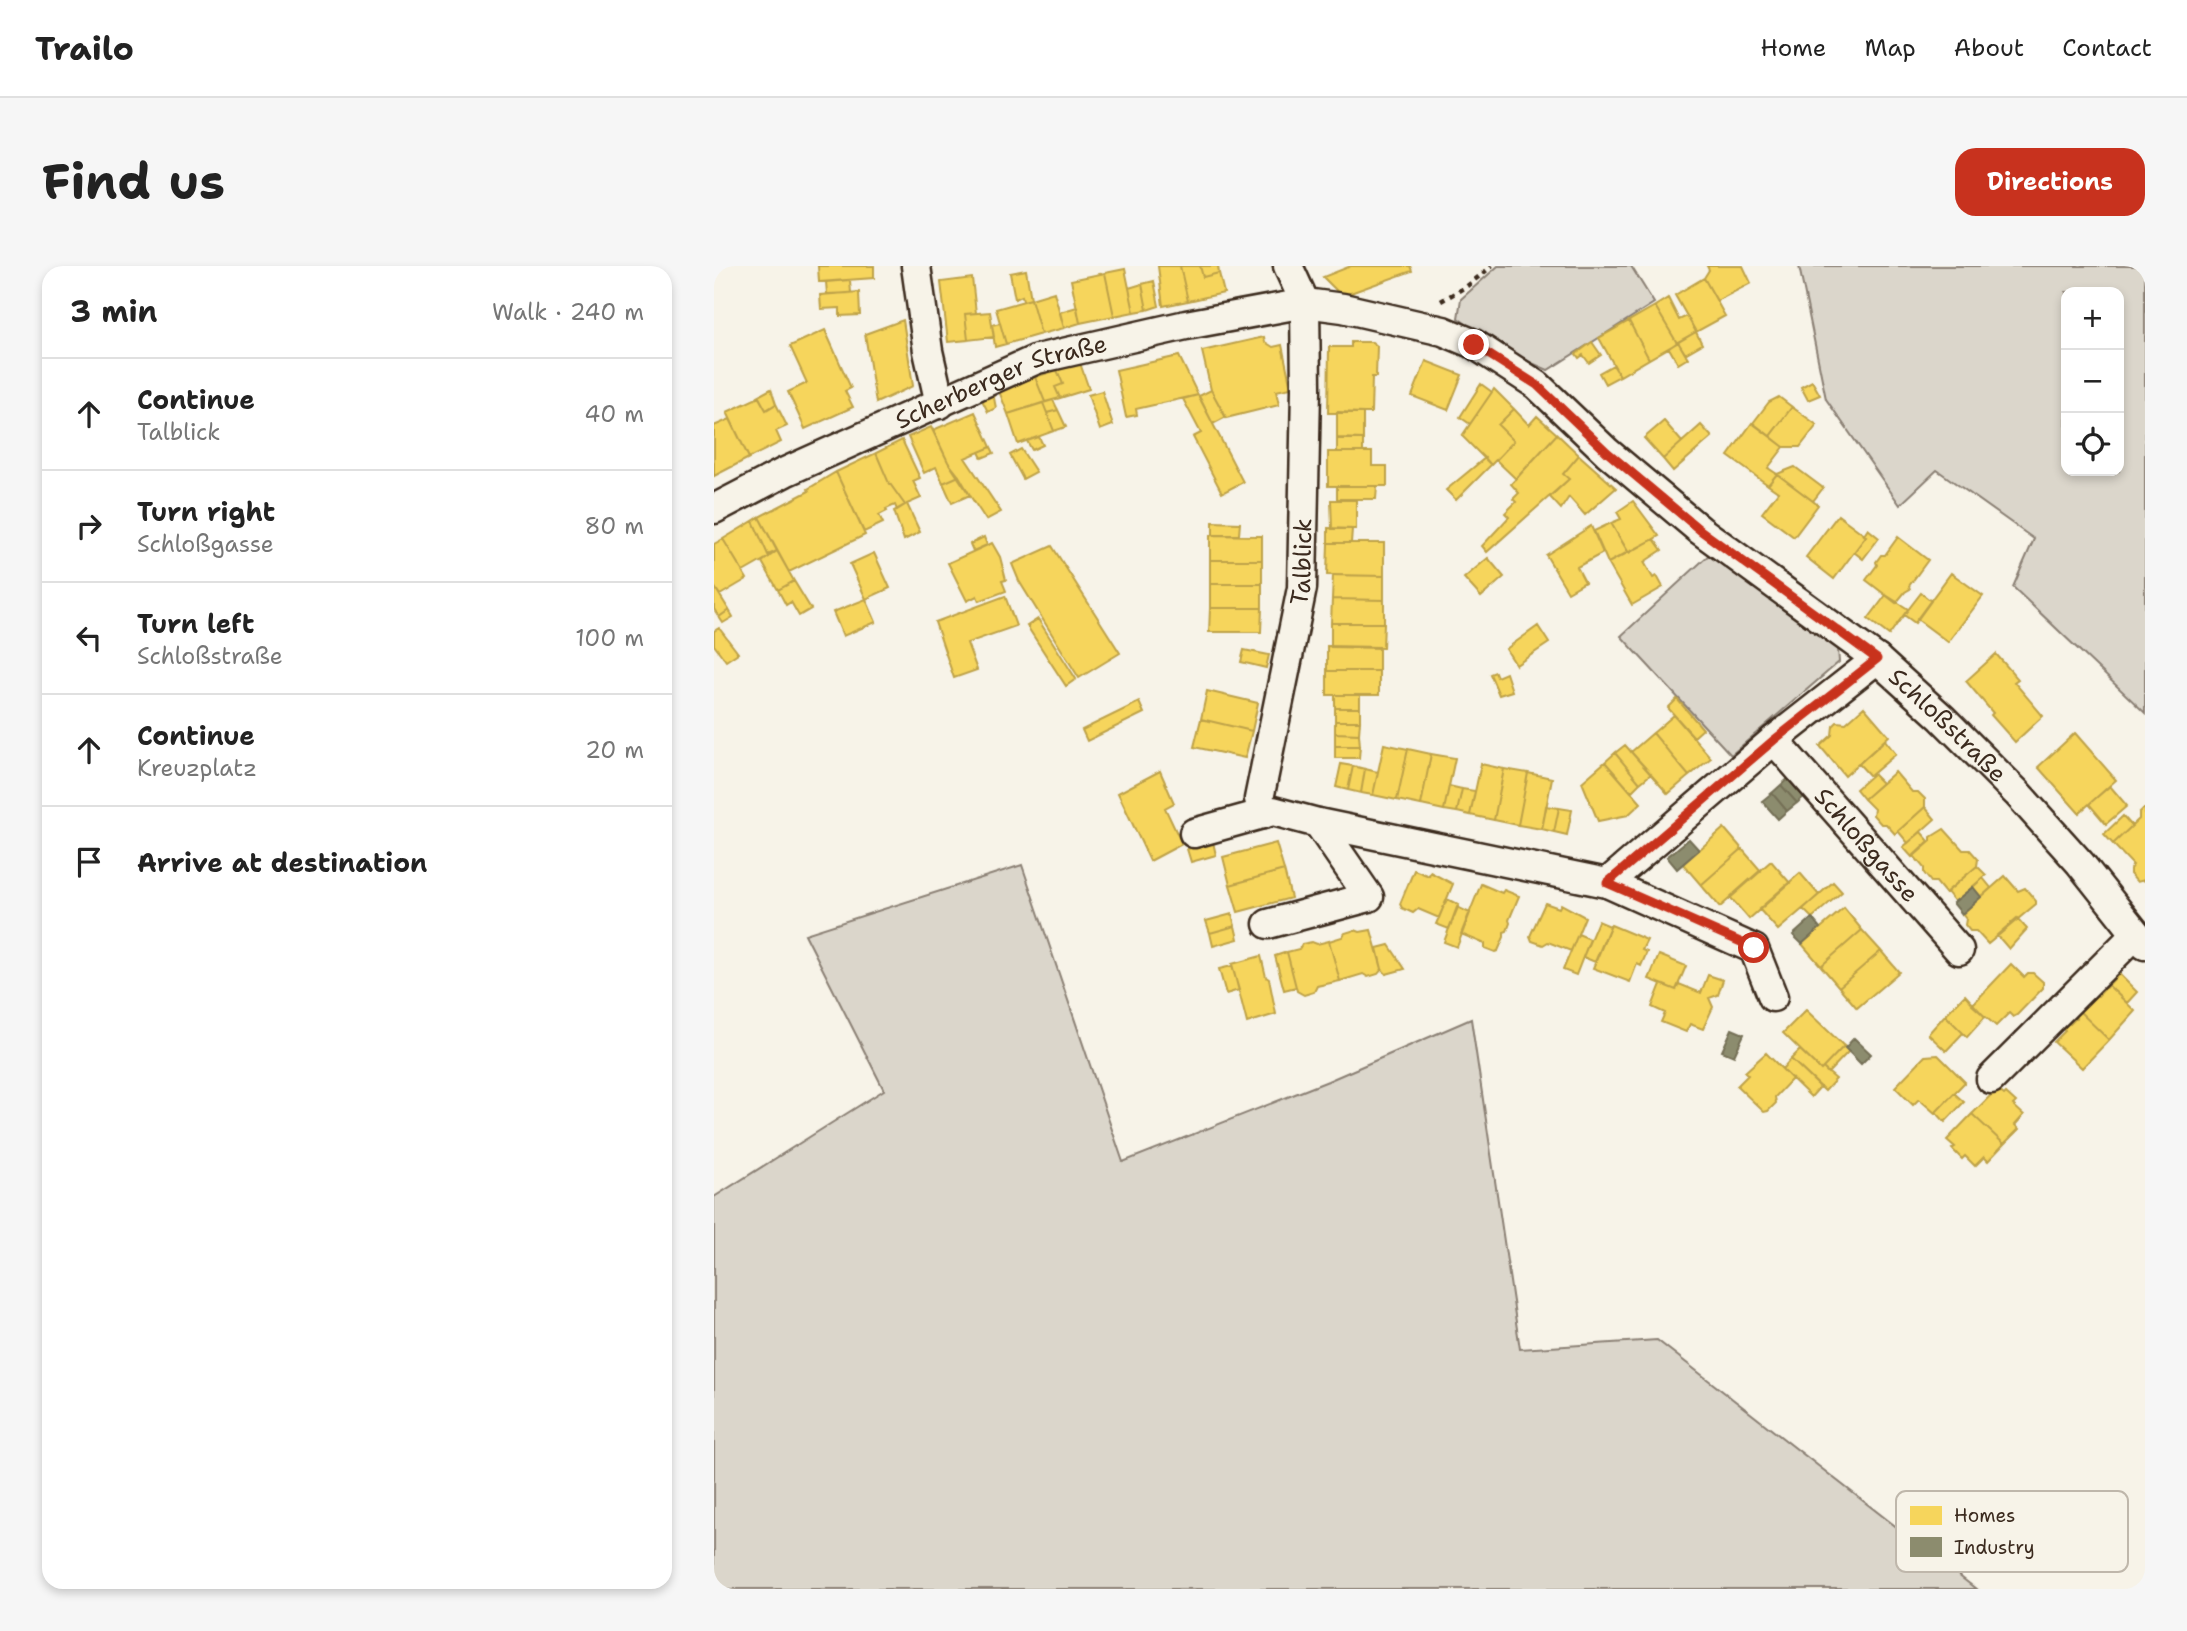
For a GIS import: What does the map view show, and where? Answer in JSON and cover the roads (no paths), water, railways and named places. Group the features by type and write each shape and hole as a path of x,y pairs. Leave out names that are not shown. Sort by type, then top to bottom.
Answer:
{"street":[{"path":"916,266 928,351 940,404"},
{"path":"1289,266 1305,303"},
{"name":"Scherberger Straße","path":"714,509 785,472 1037,359 1186,325 1305,303 1408,322"},
{"name":"Talblick","path":"1263,814 1259,799 1302,588 1305,303"},
{"name":"Schloßstraße","path":"1408,322 1443,331 1474,345 1537,385 1607,452 1700,530 1877,659 1942,718 2017,793 2080,863 2140,940 1991,1079"},
{"path":"1607,883 1774,740 1877,659"},
{"name":"Schloßgasse","path":"1774,740 1959,950"},
{"path":"1194,834 1273,811 1318,823 1607,883 1754,948 1773,997"},
{"path":"1268,925 1369,897 1318,823"}]}
